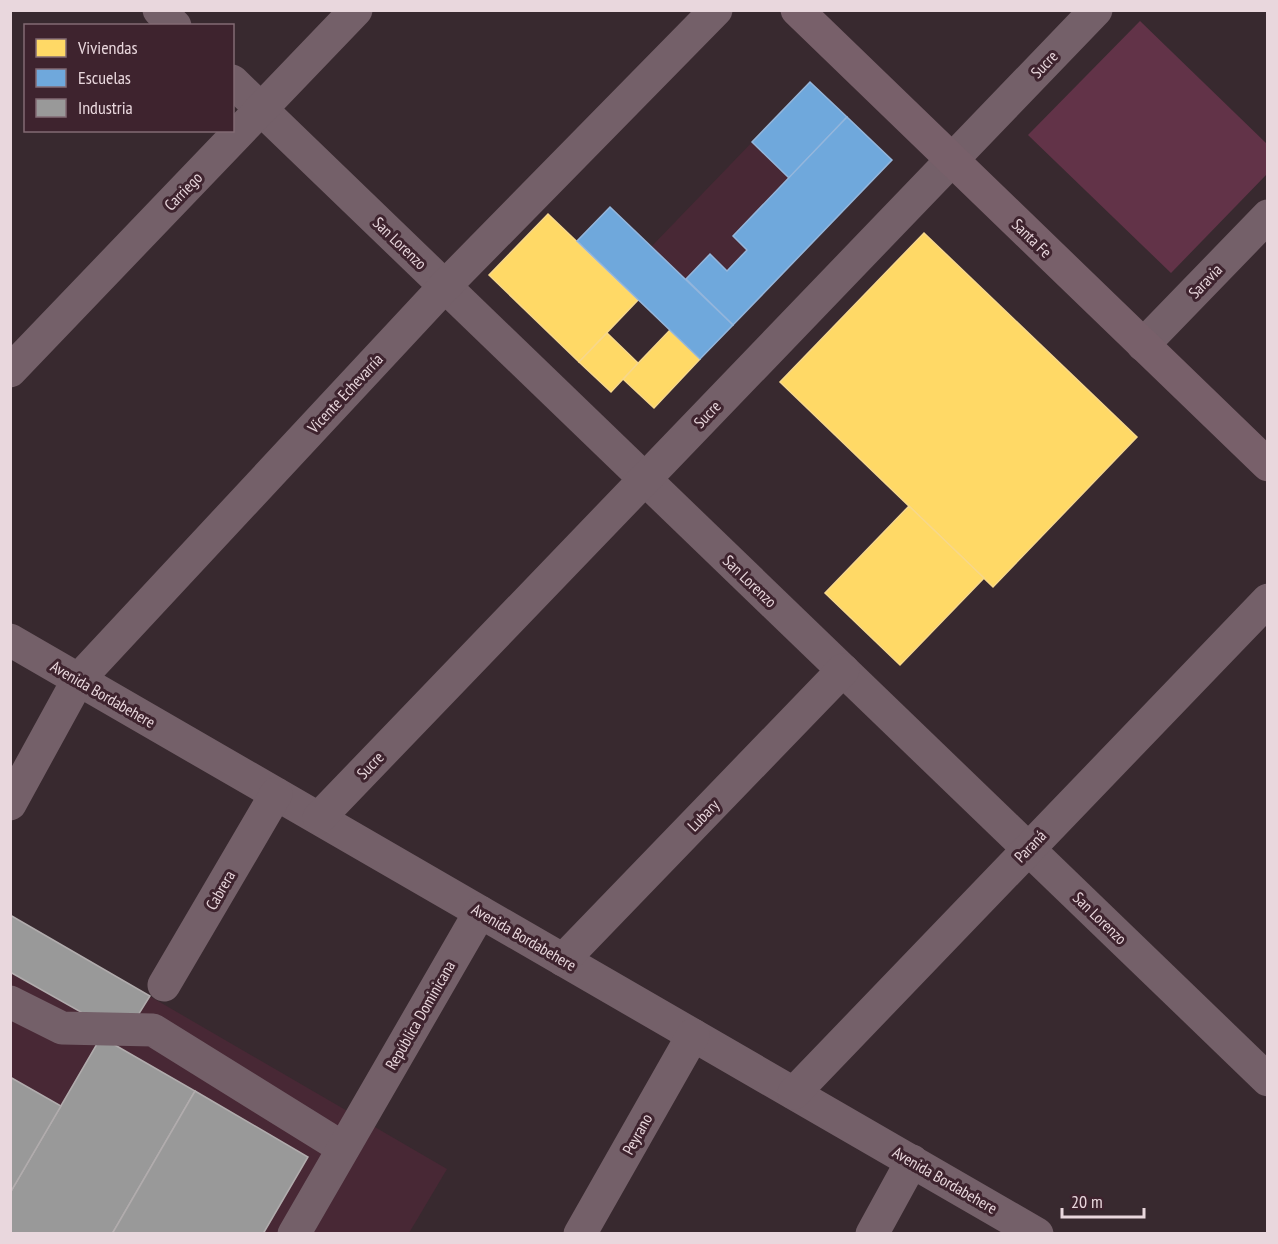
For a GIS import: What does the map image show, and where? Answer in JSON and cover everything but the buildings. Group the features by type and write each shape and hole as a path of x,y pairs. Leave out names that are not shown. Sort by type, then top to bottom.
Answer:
{"main road":[{"name":"Santa Fe","path":"797,10 1268,465"}],"street":[{"path":"159,10 172,24"},
{"name":"Carriego","path":"10,371 356,10"},
{"name":"Vicente Echevarría","path":"10,804 78,680 445,286 716,10"},
{"name":"Sucre","path":"319,818 1096,10"},
{"name":"San Lorenzo","path":"234,83 1268,1080"},
{"name":"Saravia","path":"1143,345 1268,216"},
{"name":"Paraná","path":"794,1093 1268,600"},
{"name":"Avenida Bordabehere","path":"10,640 1037,1233"},
{"name":"Lubary","path":"563,960 843,670"},
{"name":"Cabrera","path":"164,985 276,794"},
{"name":"República Dominicana","path":"294,1233 480,912"},
{"path":"10,1002 62,1028 153,1030 343,1148"},
{"name":"Peyrano","path":"580,1233 693,1035"},
{"path":"872,1233 912,1161"}],"shaded area":[{"path":"1140,21 1267,144 1267,174 1171,273 1028,135"},
{"path":"810,82 892,160 733,325 651,247"},
{"path":"10,915 447,1169 409,1233 11,1233"}]}
